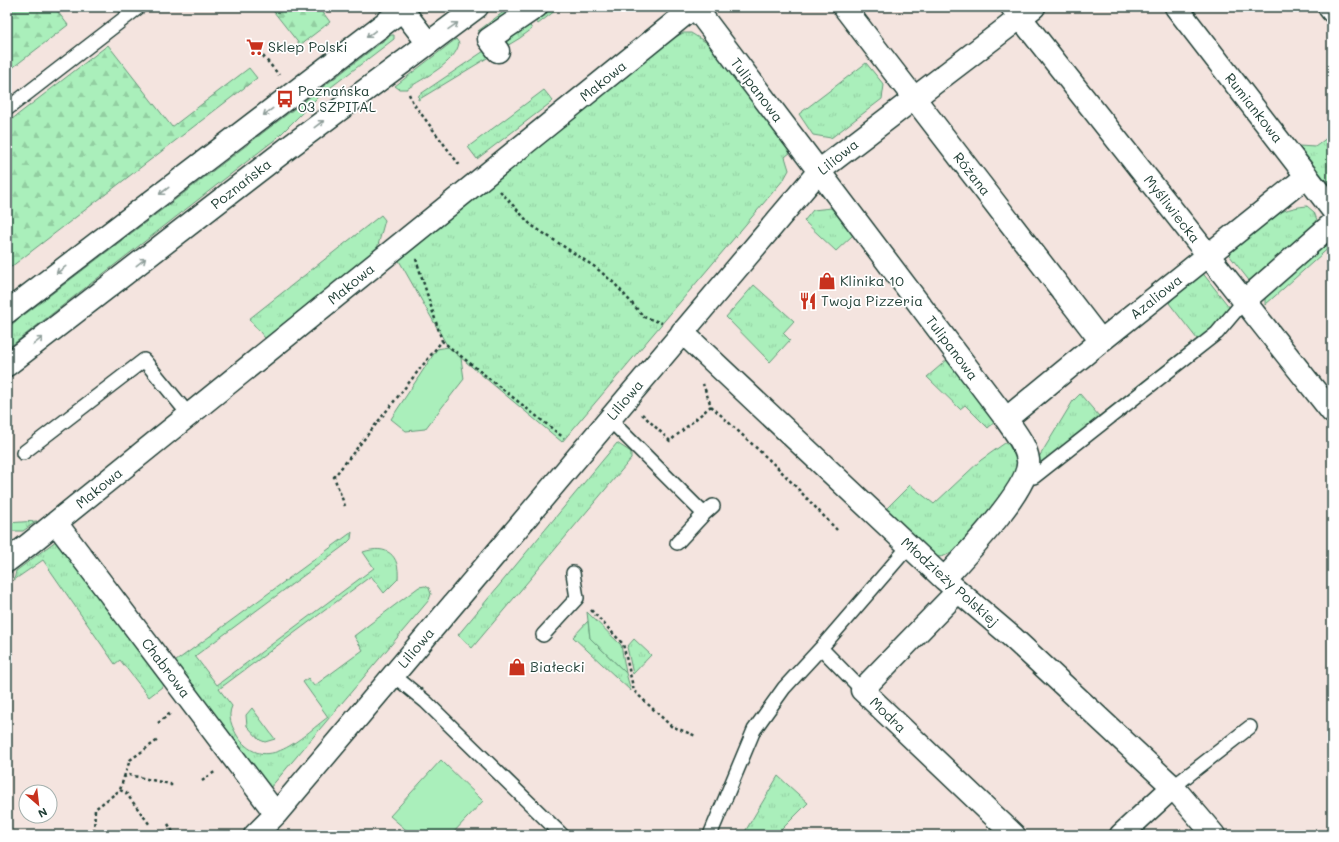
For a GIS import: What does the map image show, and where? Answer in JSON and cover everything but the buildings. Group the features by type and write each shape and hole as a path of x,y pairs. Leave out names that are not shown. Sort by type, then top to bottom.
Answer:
{"street":[{"name":"Poznańska","path":"7,365 282,152 477,7"},
{"path":"498,51 489,39 536,7"},
{"name":"Tulipanowa","path":"694,7 1006,419 1024,447 1029,460 1026,474 1015,495 951,585"},
{"name":"Makowa","path":"7,561 694,7"},
{"name":"Różana","path":"844,7 1101,341"},
{"name":"Rumiankowa","path":"1176,7 1332,209"},
{"path":"1329,7 1332,11"},
{"path":"7,312 403,8 428,43"},
{"name":"Liliowa","path":"255,835 276,814 609,419 675,328 818,171 914,98 1022,11"},
{"name":"Myśliwiecka","path":"1022,11 1208,255 1332,412"},
{"name":"Azaliowa","path":"1006,419 1306,176"},
{"path":"1244,301 1332,224"},
{"name":"Młodzieży Polskiej","path":"675,328 951,585 1012,637 1173,787 1214,835"},
{"name":"Chabrowa","path":"56,523 276,814"},
{"name":"Modra","path":"951,585 862,690 1014,835"},
{"path":"1121,835 1173,787"}],"lane":[{"path":"7,109 139,7"},
{"path":"1026,474 1034,477 1217,333 1244,301"},
{"path":"23,453 144,360 189,415"},
{"path":"609,419 708,510 677,543"},
{"path":"710,835 754,730 784,688 821,648 909,546"},
{"path":"543,635 577,598 573,573"},
{"path":"821,648 862,690"},
{"path":"393,675 431,707 562,835"},
{"path":"1173,787 1250,727"}],"path":[{"path":"264,56 279,75"},
{"path":"409,94 413,103 479,180 532,225 595,267 614,283 644,317 675,328"},
{"path":"410,237 442,341 569,442"},
{"path":"345,506 334,477 442,341"},
{"path":"703,383 711,406 778,468 837,530"},
{"path":"640,413 670,441 711,406"},
{"path":"577,598 589,607 623,644 634,691 671,726 696,736"},
{"path":"90,835 94,832 95,809 120,790 130,760 158,740"},
{"path":"124,778 130,775 170,784 172,787"},
{"path":"120,790 126,793 150,825"},
{"path":"168,824 176,835"}],"green space":[{"path":"7,7 54,7 68,25 7,72"},
{"path":"270,7 319,7 330,22 300,45"},
{"path":"510,7 525,7 500,24 478,31"},
{"path":"549,7 560,7 538,24 535,19 529,24 532,29 520,38 418,100 419,95"},
{"path":"683,33 691,33 712,46 791,152 785,157 789,170 784,179 562,442 448,347 397,257 674,38"},
{"path":"391,35 394,35 394,39 318,97 277,138 7,349 7,328"},
{"path":"456,39 459,43 457,50 452,57 438,69 407,89 399,89 395,86"},
{"path":"108,45 172,127 249,68 257,78 7,270 7,123"},
{"path":"866,63 884,85 882,99 831,138 813,135 799,114"},
{"path":"544,90 553,101 477,159 468,147"},
{"path":"1332,134 1332,189 1299,146 1315,147"},
{"path":"1307,206 1314,212 1317,220 1315,227 1251,283 1226,251 1254,228 1272,216 1283,211"},
{"path":"831,208 853,235 836,251 804,221 813,210"},
{"path":"381,215 385,220 377,249 265,338 249,319"},
{"path":"1332,237 1332,245 1265,305 1265,296"},
{"path":"1201,271 1230,308 1222,321 1034,472 1033,467 1073,401 1080,394 1099,416 1197,339 1169,303"},
{"path":"754,285 794,321 783,333 790,340 770,362 726,317"},
{"path":"448,347 461,358 464,379 425,429 406,431 391,419 437,349"},
{"path":"948,359 997,420 988,428 965,405 960,409 927,377"},
{"path":"617,443 631,452 631,459 472,648 458,635"},
{"path":"1005,443 1011,443 1020,468 985,517 952,552 944,556 935,557 884,511 910,485 934,504 981,460"},
{"path":"37,521 23,531 7,531 7,523"},
{"path":"352,532 351,539 345,545 195,656 217,685 374,568 363,552 379,549 390,554 394,558 397,564 398,579 384,593 371,576 219,689 232,706 230,718 232,726 238,737 249,748 260,753 272,753 295,742 328,717 303,682 308,678 314,686 363,650 354,636 419,587 425,586 429,588 431,594 429,600 270,788 172,664"},
{"path":"57,540 167,683 149,697 120,660 115,664 43,560 14,580 16,571"},
{"path":"587,612 621,645 626,673 590,638"},
{"path":"588,621 590,638 626,673 631,691 573,637"},
{"path":"634,639 651,655 633,674 627,647"},
{"path":"252,708 275,739 265,742 260,740 247,726 246,715"},
{"path":"441,760 483,801 451,835 412,835 390,816"},
{"path":"778,776 808,803 776,835 743,835"}],"place":[{"name":"Sklep Polski","path":"255,47"},
{"name":"Poznańska 03 SZPITAL","path":"285,99"},
{"name":"Klinika 10","path":"827,281"},
{"name":"Twoja Pizzeria","path":"808,301"},
{"name":"Białecki","path":"517,667"}]}
